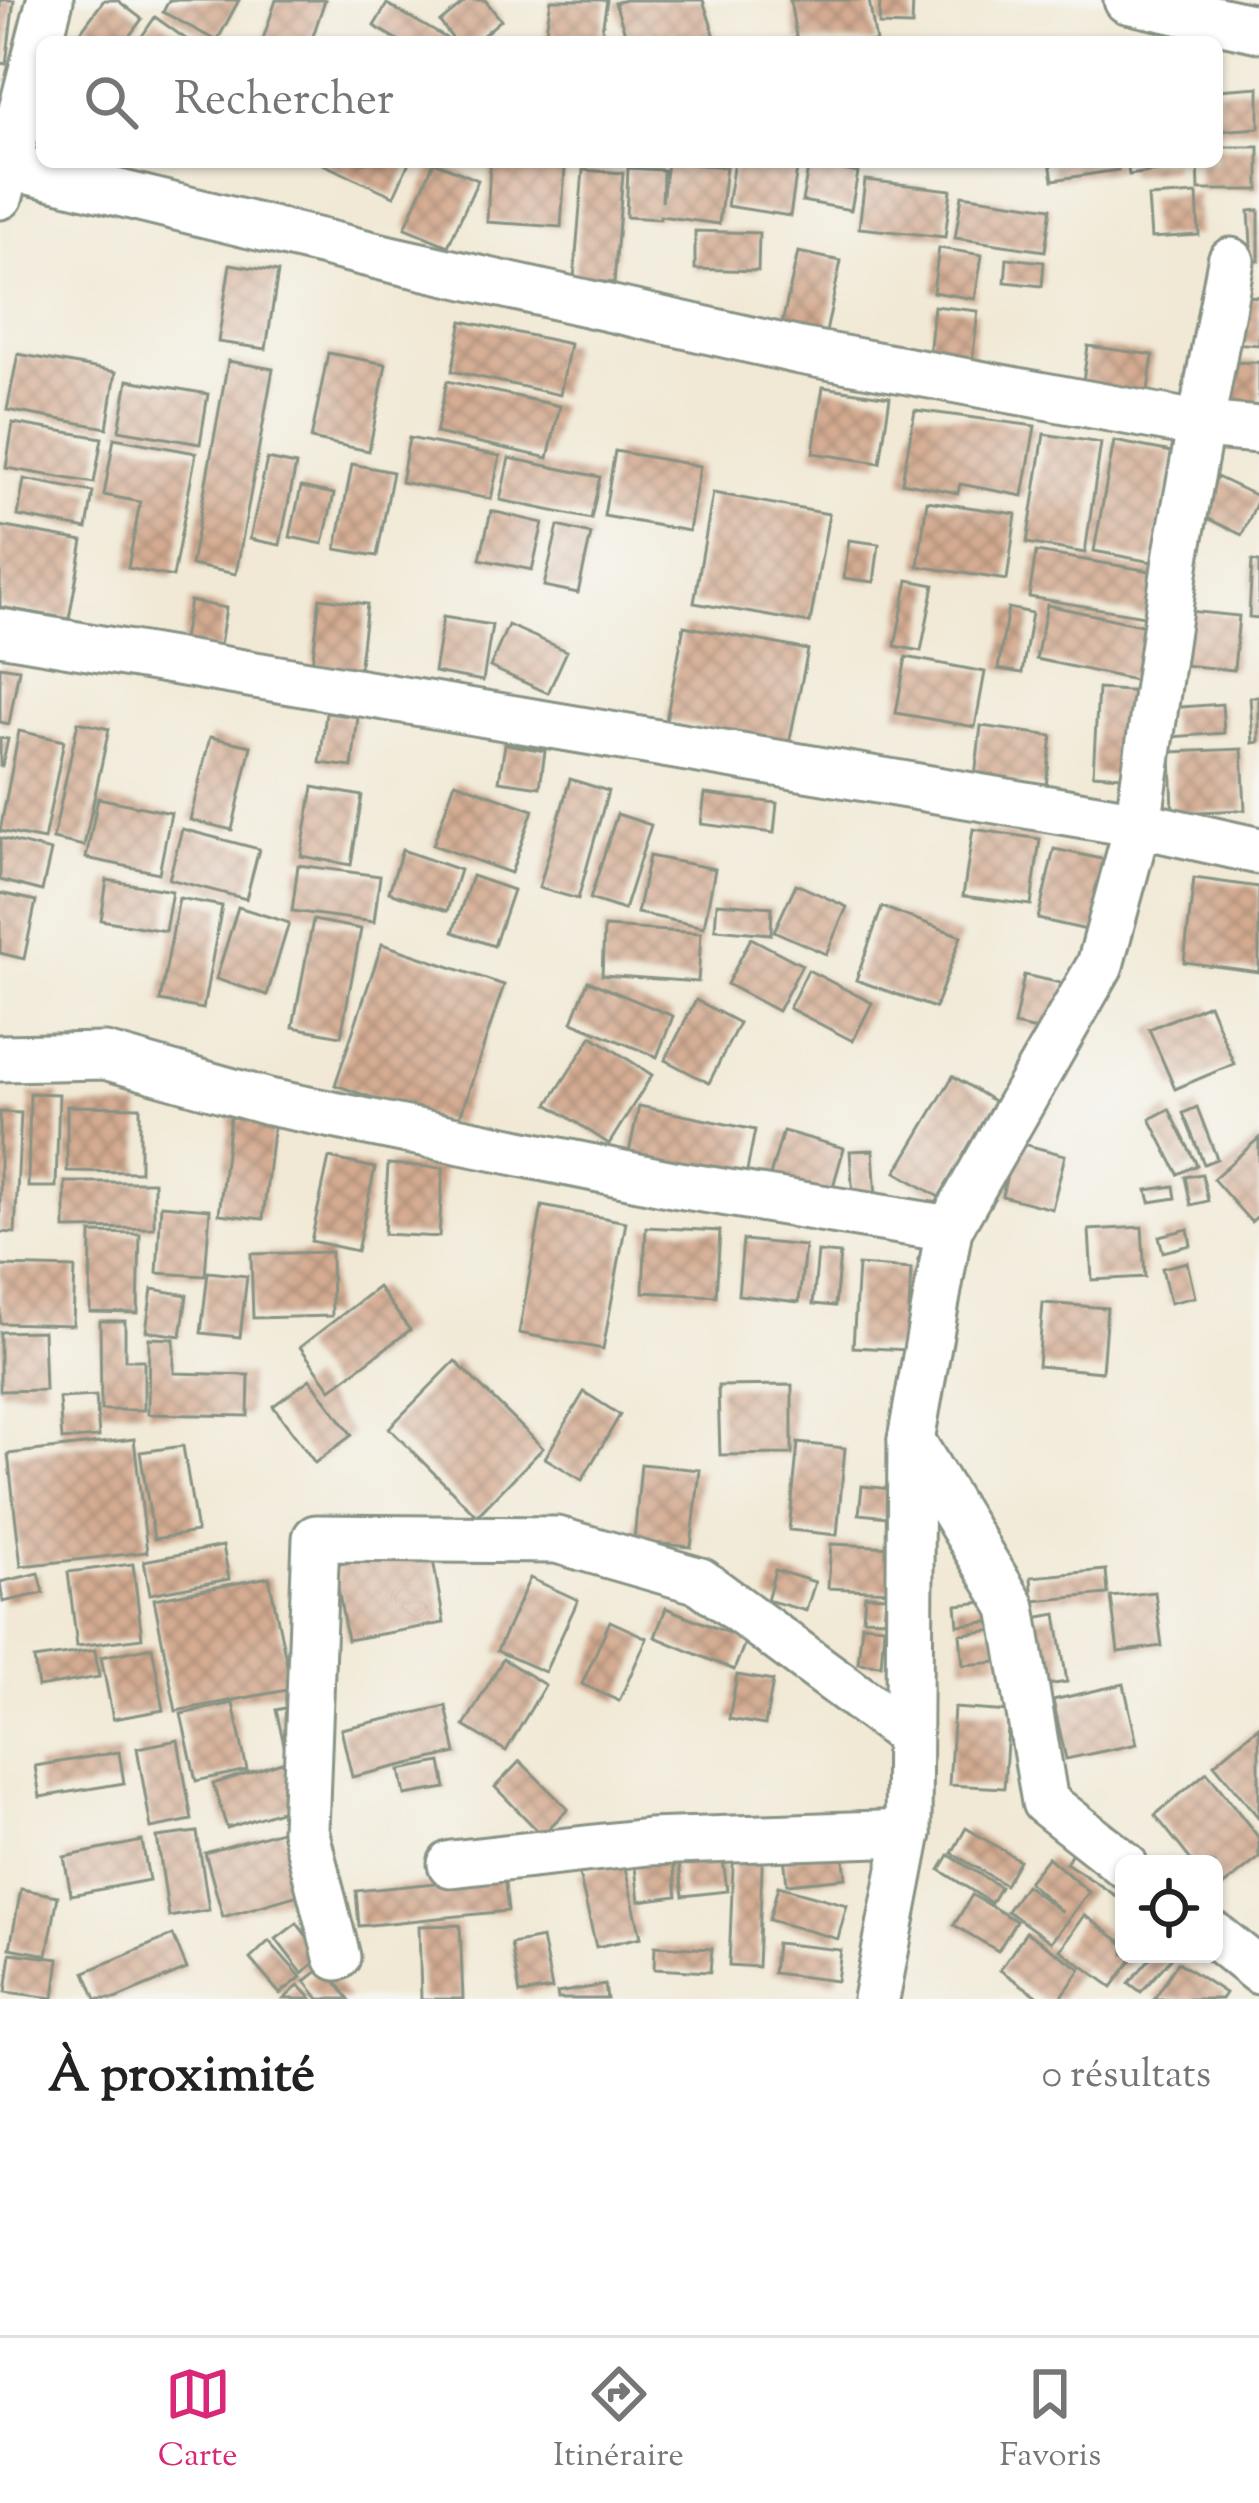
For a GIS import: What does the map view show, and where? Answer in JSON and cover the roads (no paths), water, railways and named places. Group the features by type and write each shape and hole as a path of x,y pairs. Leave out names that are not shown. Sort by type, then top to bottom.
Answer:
{"street":[{"path":"40,36 50,0"},
{"path":"1127,0 1259,29"},
{"path":"36,51 2,174 800,351 1202,425 1259,430"},
{"path":"876,1999 908,1833 911,1440 950,1229 1100,964 1138,824 1177,554 1231,261"},
{"path":"0,632 1138,824 1259,851"},
{"path":"0,1058 105,1056 292,1106 673,1184 950,1229"},
{"path":"911,1440 1012,1607 1045,1802 1115,1857"},
{"path":"337,1957 305,1830 316,1538 557,1540 700,1581 906,1733"},
{"path":"452,1864 648,1842 908,1833"},
{"path":"1223,1942 1259,1971"}]}
